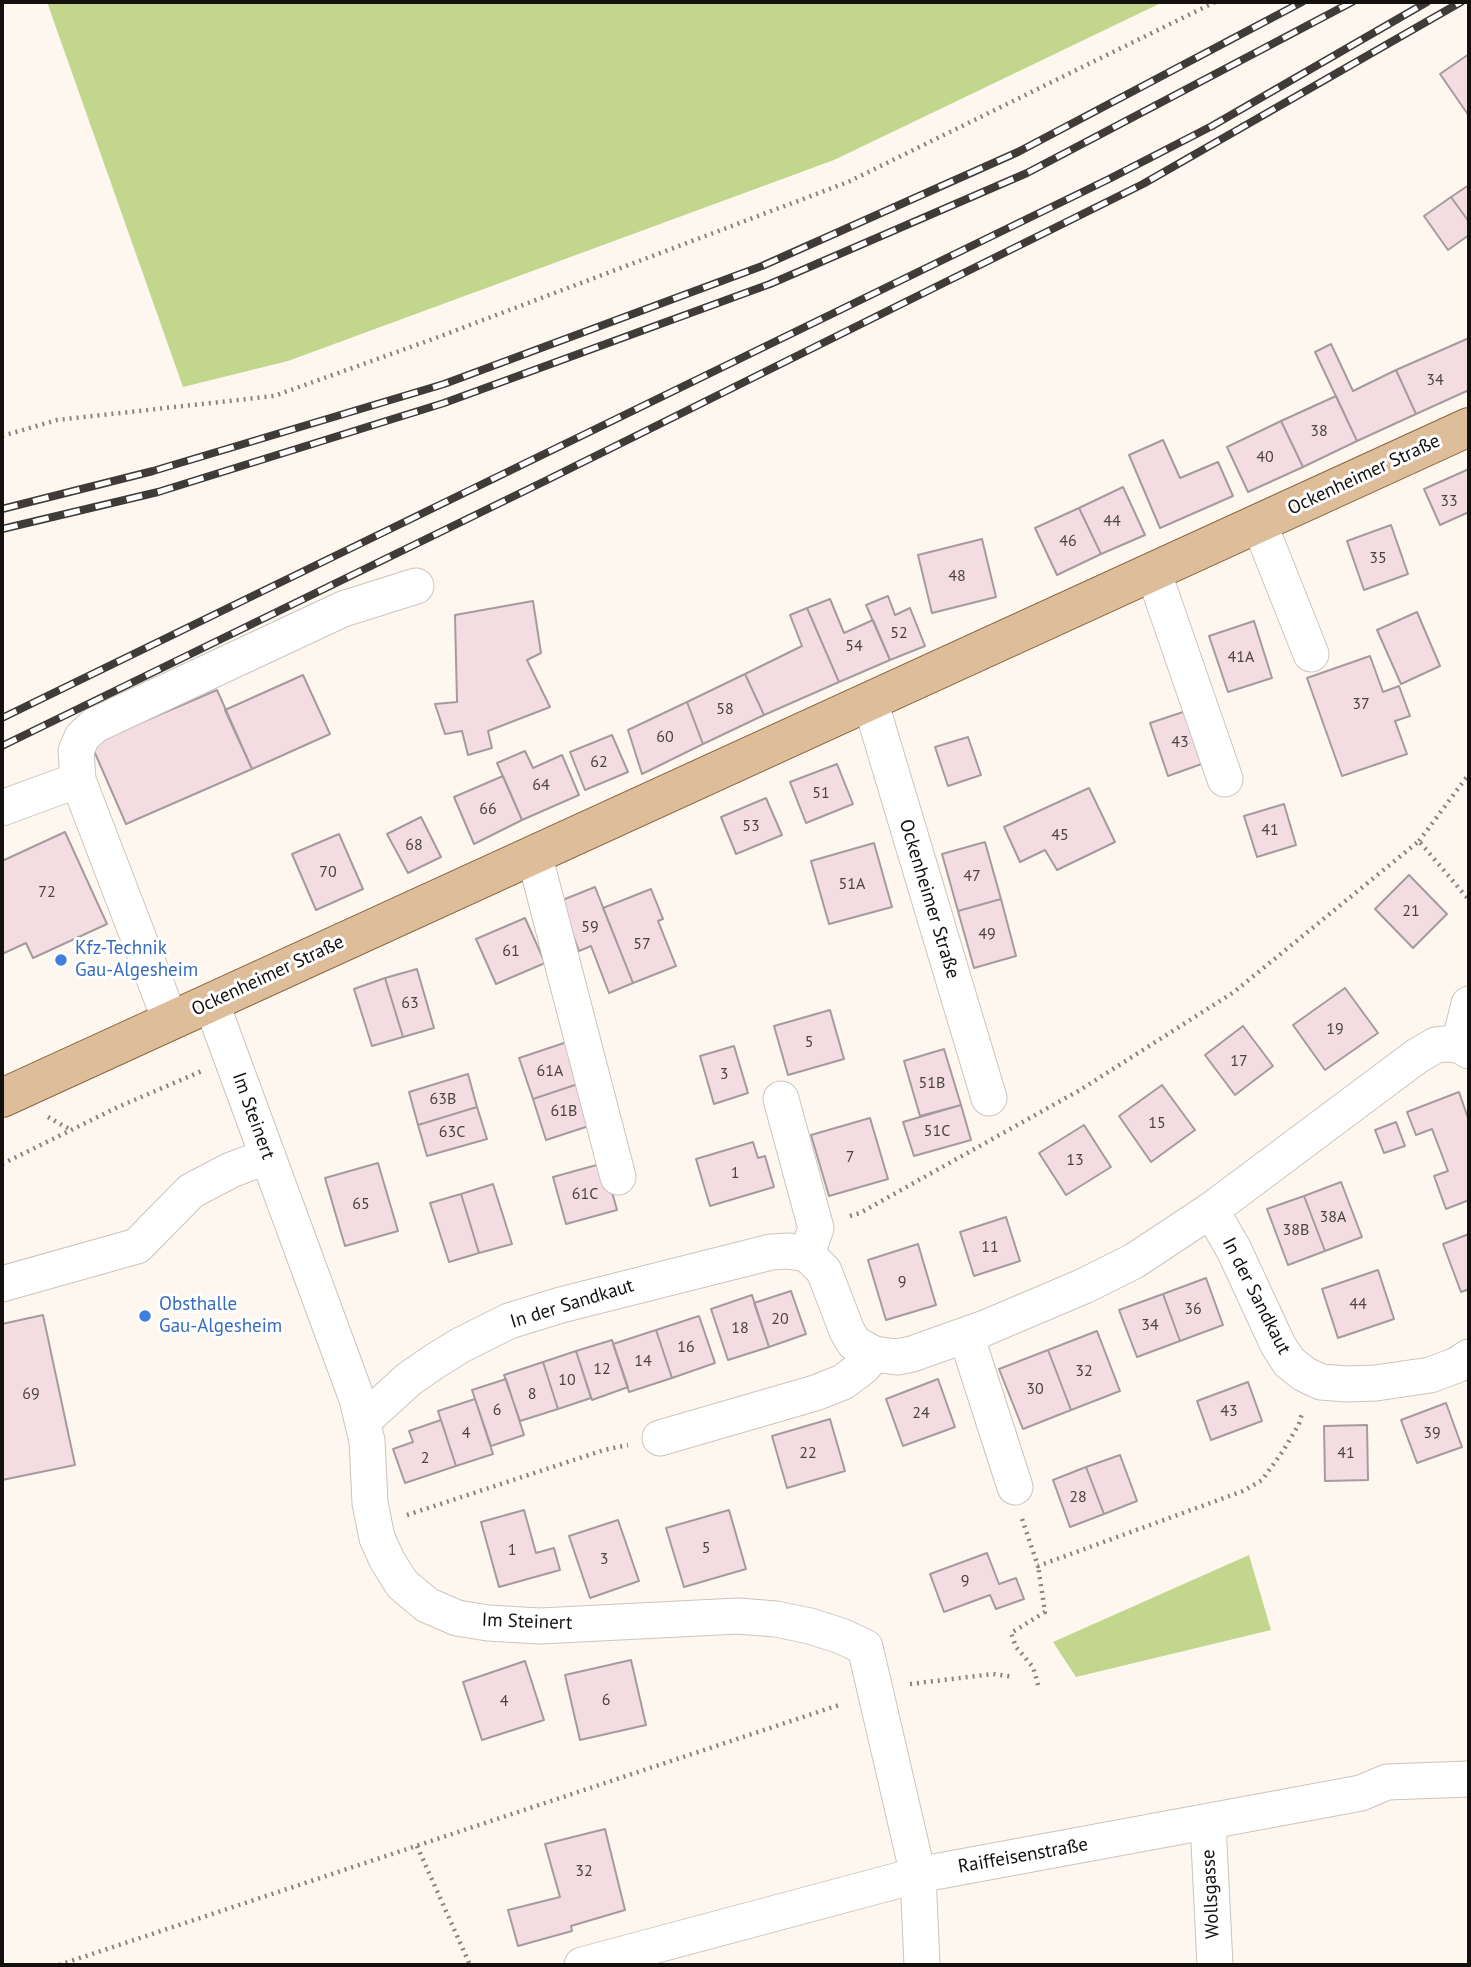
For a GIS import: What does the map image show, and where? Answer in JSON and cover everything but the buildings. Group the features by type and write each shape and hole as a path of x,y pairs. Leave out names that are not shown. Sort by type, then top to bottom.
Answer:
{"main road":[{"name":"Ockenheimer Straße","path":"2,1098 1469,427"}],"street":[{"path":"1259,523 1311,654"},
{"path":"1153,571 1224,779"},
{"path":"170,1020 78,780 76,751 82,737 95,725 343,609 416,586"},
{"name":"Ockenheimer Straße","path":"870,701 989,1098"},
{"path":"2,808 78,780"},
{"path":"534,854 618,1177"},
{"name":"Im Steinert","path":"211,1002 364,1420 370,1503 375,1528 387,1560 402,1584 427,1605 457,1618 488,1623 540,1626 724,1616 776,1619 841,1636 865,1647 918,1875 922,1965"},
{"path":"781,1099 811,1241 847,1331 854,1343 874,1354 897,1357 966,1335 1084,1286 1124,1266 1211,1210 1417,1056 1436,1045 1464,1048 1469,1004"},
{"path":"2,1284 137,1246 191,1191 232,1170 268,1156"},
{"name":"In der Sandkaut","path":"1211,1210 1234,1250 1278,1345 1289,1362 1312,1378 1321,1382 1376,1383 1430,1375 1457,1365 1469,1357"},
{"name":"In der Sandkaut","path":"364,1420 409,1379 435,1361 509,1321 561,1304 771,1252 788,1251 811,1241"},
{"path":"966,1335 1015,1487"},
{"path":"660,1438 844,1382 874,1354"},
{"name":"Raiffeisenstraße","path":"582,1965 918,1875 1361,1793 1387,1782 1469,1779"},
{"name":"Wollsgasse","path":"1208,1823 1215,1965"}],"path":[{"path":"2,436 57,419 274,396 433,340 848,182 1215,2"},
{"path":"811,1241 1068,1097 1234,992 1419,841 1469,774"},
{"path":"1419,841 1469,900"},
{"path":"2,1164 118,1107 232,1058"},
{"path":"1038,1566 1243,1491 1262,1480 1299,1424 1312,1378"},
{"path":"375,1528 604,1450 660,1438"},
{"path":"1015,1487 1023,1523 1038,1566 1045,1612 1011,1633 1016,1647 1033,1667 1038,1685"},
{"path":"59,1965 875,1692 924,1682 993,1674 1014,1677"},
{"path":"417,1846 470,1965"}],"green space":[{"path":"47,2 1163,2 834,160 288,361 183,387"},
{"path":"1249,1555 1271,1630 1076,1677 1053,1642"}],"railway":[{"path":"2,509 153,471 444,384 762,266 1018,152 1302,2"},
{"path":"2,529 158,492 444,403 770,284 1027,173 1352,2"},
{"path":"2,718 1109,179 1212,126 1427,2"},
{"path":"2,746 543,482 1143,184 1461,2"}],"place":[{"name":"Kfz-Technik Gau-Algesheim","path":"61,960"},
{"name":"Obsthalle Gau-Algesheim","path":"145,1316"}]}
